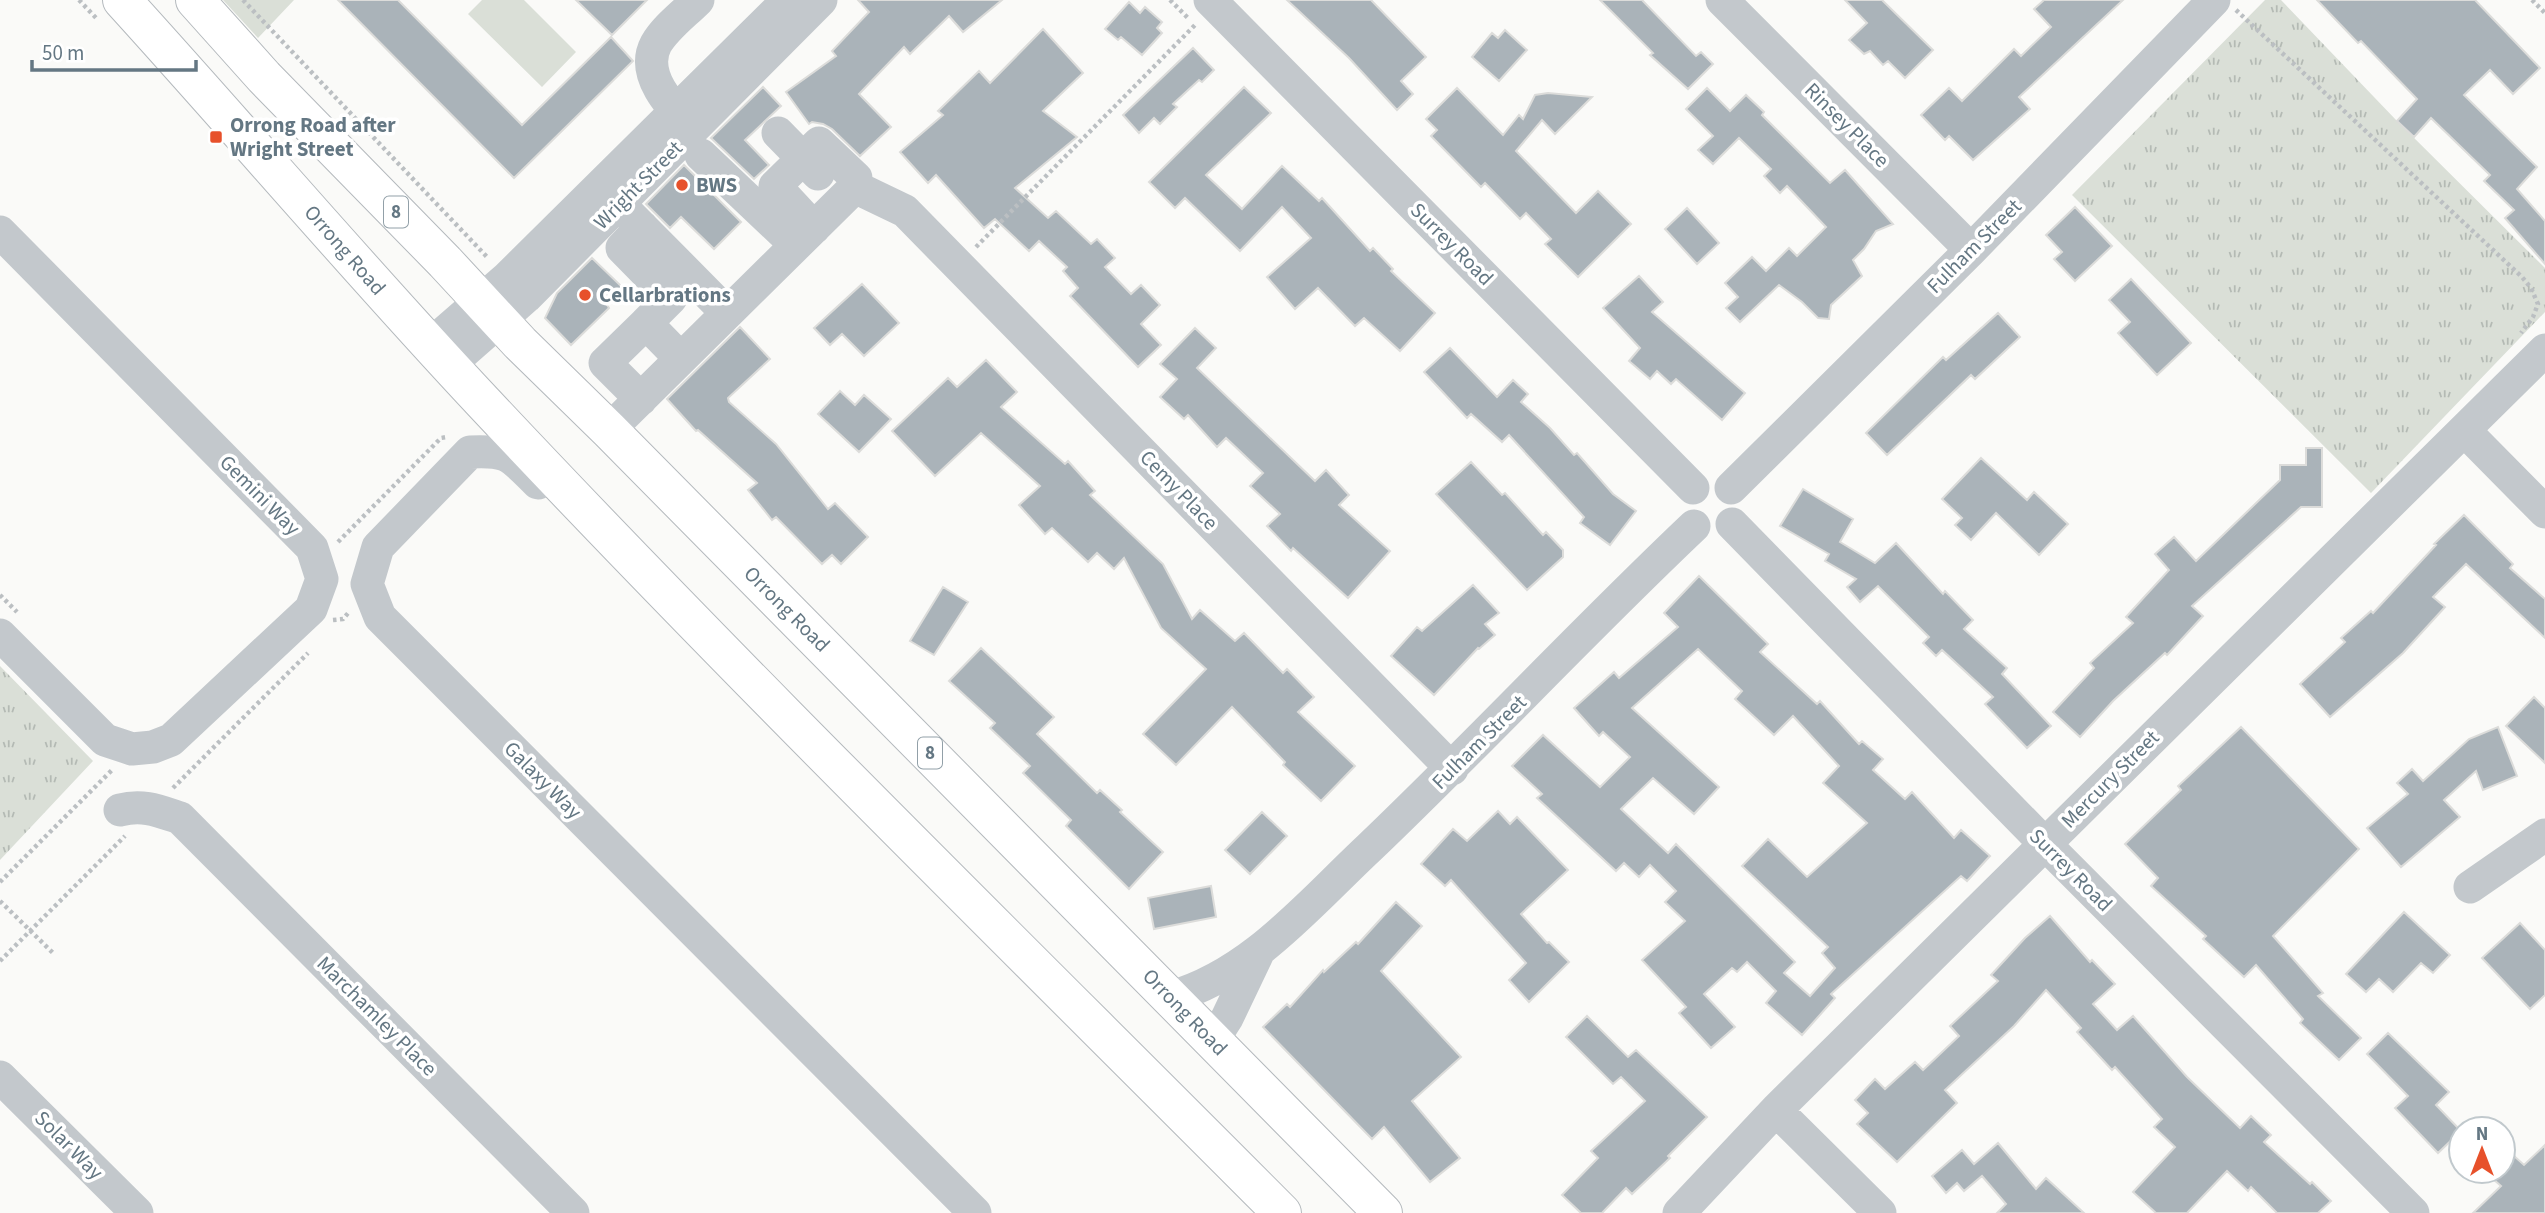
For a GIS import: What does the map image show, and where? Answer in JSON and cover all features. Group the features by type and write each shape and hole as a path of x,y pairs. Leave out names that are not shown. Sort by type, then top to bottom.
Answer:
{"highway":[{"name":"Orrong Road","path":"122,0 440,355 614,539 1282,1213"},
{"name":"Orrong Road","path":"195,0 264,77 520,343 1383,1213"}],"street":[{"name":"Wright Street","path":"440,355 690,132 788,0"},
{"name":"Wright Street","path":"490,311 619,204 821,0"},
{"name":"Rinsey Place","path":"1722,0 1972,250"},
{"name":"Surrey Road","path":"1213,3 1693,488"},
{"path":"687,4 655,46 652,64 656,81 690,132 805,236"},
{"name":"Fulham Street","path":"1731,488 2224,5"},
{"path":"609,430 849,193 804,159 778,133"},
{"path":"804,159 775,186 805,236"},
{"name":"Cemy Place","path":"849,193 905,211 1452,769"},
{"path":"619,204 727,313"},
{"path":"641,399 605,363 671,298 622,248 642,227"},
{"name":"Gemini Way","path":"0,232 312,548 322,579 311,609 171,740 153,747 132,749 105,740 0,635"},
{"path":"646,323 681,359"},
{"name":"Mercury Street","path":"1679,1213 1776,1110 2463,430 2531,344"},
{"path":"2463,430 2545,512"},
{"name":"Galaxy Way","path":"614,539 572,517 507,453 470,452 379,547 367,584 380,617 975,1213"},
{"path":"1712,480 1731,488 1739,505 1732,524 1726,529 1710,533 1695,526 1686,512 1688,495 1693,488 1712,480"},
{"name":"Surrey Road","path":"1732,524 2045,844 2413,1213"},
{"name":"Fulham Street","path":"1171,997 1199,989 1258,953 1452,769 1695,526"},
{"path":"120,810 136,806 166,813"},
{"name":"Marchamley Place","path":"166,813 573,1213"},
{"path":"2470,887 2545,835"},
{"name":"Fulham Street","path":"1213,1040 1227,1018 1258,953"},
{"name":"Solar Way","path":"0,1077 137,1213"},
{"path":"1776,1110 1880,1213"}],"path":[{"path":"243,0 488,259"},
{"path":"2532,0 2545,13"},
{"path":"958,265 1213,3"},
{"path":"2224,5 2522,277 2531,288 2538,304 2533,317 2531,344"},
{"path":"329,627 332,620"},
{"path":"0,961 30,931 166,813 200,761 311,649"},
{"path":"0,882 92,789"},
{"path":"0,901 53,953"}],"green space":[{"path":"223,0 294,0 258,38"},
{"path":"482,0 524,0 576,52 542,87 468,14"},
{"path":"2265,0 2281,0 2397,121 2545,268 2545,312 2371,493 2072,195"},
{"path":"0,666 93,761 0,860"}],"building":[{"path":"338,0 398,0 522,125 611,37 633,61 514,178"},
{"path":"576,0 647,0 612,35"},
{"path":"858,0 1002,0 963,32 949,16 910,54 904,47 859,94 891,127 860,156 832,129 823,124 809,124 786,92 836,56 832,51 869,12"},
{"path":"1287,0 1371,0 1426,57 1401,81 1413,94 1397,110 1349,58"},
{"path":"1600,0 1642,0 1696,56 1701,52 1713,64 1688,89 1650,55 1653,53"},
{"path":"1845,0 1882,0 1933,50 1905,78 1888,61 1883,65 1870,51 1864,54 1849,40 1867,23"},
{"path":"2044,0 2123,0 2019,97 2030,109 1973,160 1949,136 1945,140 1921,115 1949,88 1962,101 2014,49 2021,56 2051,27 2034,9"},
{"path":"2317,0 2475,0 2540,68 2513,94 2490,70 2464,95 2537,167 2517,189 2545,221 2545,264 2505,218 2514,210 2484,181 2490,175 2431,118 2414,137 2397,121 2417,99"},
{"path":"1129,2 1140,13 1145,7 1162,22 1157,28 1162,33 1142,55 1121,37 1118,40 1105,29"},
{"path":"1043,29 1083,73 1043,111 1077,137 1015,188 1048,218 1056,211 1091,244 1097,239 1115,258 1105,267 1131,294 1141,285 1160,305 1141,324 1161,345 1138,367 1070,296 1078,288 1063,271 1067,267 1039,241 1029,251 995,219 984,228 936,175 928,183 900,152 943,115 938,111 979,71 990,83"},
{"path":"1505,30 1527,50 1499,81 1472,57 1492,33 1498,38"},
{"path":"1193,48 1214,70 1173,104 1177,107 1160,124 1154,118 1139,133 1123,115"},
{"path":"763,87 781,106 745,140 769,165 754,179 711,138"},
{"path":"1244,87 1271,113 1206,175 1242,209 1282,166 1319,201 1322,198 1370,251 1373,248 1393,269 1391,271 1435,313 1400,351 1364,318 1355,326 1318,288 1295,309 1267,277 1311,238 1282,207 1240,251 1185,198 1175,208 1149,182"},
{"path":"1457,88 1503,135 1519,115 1523,119 1535,95 1548,93 1592,97 1555,134 1542,120 1516,151 1576,213 1598,191 1631,224 1578,277 1545,244 1551,239 1526,213 1520,219 1485,183 1481,187 1431,136 1437,130 1426,119"},
{"path":"1707,88 1730,111 1746,95 1764,112 1762,115 1830,183 1845,170 1893,224 1876,231 1853,260 1862,276 1831,305 1829,319 1818,318 1779,285 1740,322 1726,308 1738,297 1725,283 1752,257 1766,271 1789,248 1797,256 1826,227 1787,186 1780,193 1764,176 1771,169 1739,138 1713,164 1698,150 1713,136 1686,109"},
{"name":"BWS","path":"684,165 741,222 714,249 681,217 670,228 646,204"},
{"path":"2075,207 2112,246 2075,281 2054,259 2062,252 2046,235"},
{"path":"1687,208 1719,243 1697,264 1665,229"},
{"name":"Cellarbrations","path":"592,258 622,287 606,303 609,308 571,345 545,318 557,293"},
{"path":"1639,276 1663,302 1652,312 1745,393 1722,420 1676,379 1671,384 1657,371 1650,379 1629,361 1640,348 1603,308"},
{"path":"2131,279 2191,343 2157,375 2118,333 2130,322 2109,300"},
{"path":"862,284 899,323 864,356 842,334 830,345 814,328"},
{"path":"1998,313 2020,337 1975,379 1971,375 1887,455 1866,433 1943,357 1946,360"},
{"path":"740,327 770,359 728,398 729,402 776,444 828,509 835,503 868,537 841,564 832,555 822,564 776,517 772,520 748,490 757,483 696,431 667,399"},
{"path":"1195,328 1216,348 1197,368 1315,481 1326,470 1349,495 1339,505 1390,551 1348,598 1293,548 1291,551 1267,526 1280,514 1250,486 1263,473 1226,438 1217,447 1188,415 1184,419 1160,397 1177,379 1160,364"},
{"path":"1450,348 1497,397 1513,380 1528,394 1521,402 1550,428 1574,455 1577,453 1613,494 1636,511 1610,545 1580,523 1584,517 1509,435 1502,442 1471,414 1467,418 1424,372"},
{"path":"986,360 1017,392 1001,407 1065,464 1068,461 1095,491 1090,495 1163,564 1192,619 1200,610 1235,641 1244,633 1283,673 1287,669 1314,697 1298,712 1355,766 1321,801 1283,765 1285,762 1232,707 1176,765 1143,734 1206,669 1161,628 1124,558 1114,569 1097,553 1088,562 1052,528 1045,534 1019,505 1040,486 981,433 935,476 892,431 948,378 957,387"},
{"path":"840,391 855,405 864,395 891,419 859,452 818,414"},
{"path":"2306,448 2322,448 2322,507 2301,507 2192,606 2203,616 2167,655 2165,653 2113,701 2080,737 2053,712 2094,668 2090,663 2133,623 2126,617 2169,570 2155,554 2174,537 2196,561 2280,480 2280,465 2306,465"},
{"path":"1981,458 2027,500 2034,492 2068,524 2039,555 1996,513 1971,540 1955,525 1962,518 1942,499"},
{"path":"1471,462 1502,495 1505,493 1543,535 1546,532 1563,550 1563,557 1527,590 1436,494"},
{"path":"1803,489 1853,519 1840,542 1875,563 1896,543 1943,594 1945,591 1973,620 1964,629 2007,668 2002,674 2051,726 2027,748 1985,704 1993,697 1942,650 1936,656 1923,643 1929,637 1878,586 1860,602 1847,587 1856,579 1825,561 1829,554 1780,526"},
{"path":"2464,515 2513,564 2510,568 2545,599 2545,638 2466,564 2433,597 2445,607 2403,653 2330,717 2300,684 2345,642 2341,638 2371,611 2373,613 2436,545 2434,544"},
{"path":"1699,576 1768,644 1760,652 1817,704 1820,701 1859,744 1862,741 1883,759 1873,770 1905,799 1912,792 1954,838 1961,830 1990,856 1967,881 1961,876 1831,994 1835,998 1802,1035 1766,1003 1776,991 1747,962 1737,972 1732,968 1704,994 1735,1027 1711,1048 1679,1013 1686,1007 1642,960 1685,921 1665,902 1676,891 1650,865 1639,877 1624,863 1616,871 1537,798 1542,794 1512,766 1543,735 1600,787 1630,757 1603,732 1599,736 1574,708 1614,672 1619,678 1678,627 1664,613","holes":["1698,649 1742,691 1735,699 1774,735 1793,716 1839,766 1823,783 1867,823 1807,877 1768,839 1742,866 1828,947 1822,953 1835,968 1810,996 1784,973 1795,962 1676,844 1668,853 1621,809 1653,778 1694,814 1719,787 1632,708"]},
{"path":"1473,585 1499,613 1485,624 1495,635 1478,648 1434,695 1391,656 1417,627 1422,631"},
{"path":"943,587 968,602 934,655 910,641"},
{"path":"981,648 1054,717 1037,734 1097,793 1100,790 1122,810 1120,812 1163,852 1129,889 1066,826 1071,820 1023,773 1030,766 990,728 995,723 949,681"},
{"path":"2534,697 2545,708 2545,763 2506,726"},
{"path":"2241,727 2359,849 2273,936 2323,993 2318,996 2361,1038 2339,1060 2300,1023 2303,1019 2256,965 2244,977 2203,939 2206,936 2151,886 2158,878 2125,844 2181,790 2178,786"},
{"path":"2498,727 2517,776 2483,790 2476,771 2444,800 2460,817 2401,867 2367,828 2408,794 2397,783 2412,769 2423,781 2469,739"},
{"path":"1498,811 1510,824 1517,817 1568,870 1521,914 1547,943 1569,962 1529,1002 1509,980 1526,963 1451,880 1445,886 1421,864 1453,829 1467,841"},
{"path":"1262,812 1287,836 1250,874 1225,850"},
{"path":"1211,886 1216,917 1154,929 1148,898"},
{"path":"1396,902 1422,926 1381,971 1461,1057 1412,1101 1460,1158 1430,1182 1384,1127 1372,1139 1263,1027 1287,1004 1290,1007 1323,970 1324,972 1356,942 1358,944"},
{"path":"2404,912 2450,955 2433,973 2421,963 2393,992 2379,979 2366,992 2346,974"},
{"path":"2050,916 2090,962 2092,960 2115,984 2093,1004 2117,1030 2133,1016 2187,1077 2240,1128 2251,1116 2271,1135 2264,1142 2331,1201 2318,1213 2277,1213 2251,1187 2248,1191 2227,1171 2187,1213 2156,1213 2133,1192 2175,1147 2154,1127 2162,1119 2115,1067 2112,1070 2077,1032 2081,1028 2046,990 2014,1026 1945,1090 1957,1103 1897,1162 1857,1124 1868,1113 1855,1100 1875,1079 1885,1089 1915,1062 1923,1070 1959,1036 1950,1026 1998,981 1991,975 2025,938"},
{"path":"2520,923 2545,950 2545,995 2530,1009 2482,958"},
{"path":"1587,1016 1628,1057 1636,1050 1707,1117 1668,1156 1670,1158 1632,1194 1626,1188 1602,1213 1581,1213 1562,1195 1598,1158 1591,1151 1645,1101 1621,1077 1613,1084 1566,1037"},
{"path":"2388,1033 2449,1092 2436,1105 2447,1116 2447,1144 2438,1153 2395,1108 2408,1096 2367,1054"},
{"path":"1998,1143 2036,1189 2046,1178 2084,1213 1997,1213 2006,1204 1982,1176 1964,1191 1957,1183 1946,1193 1932,1176 1962,1150 1974,1164"},
{"path":"2545,1145 2545,1213 2473,1213 2500,1185 2517,1185 2517,1159 2524,1165"}],"place":[{"name":"Orrong Road after Wright Street","path":"216,137"},
{"name":"BWS","path":"682,185"},
{"name":"Cellarbrations","path":"585,295"}]}
